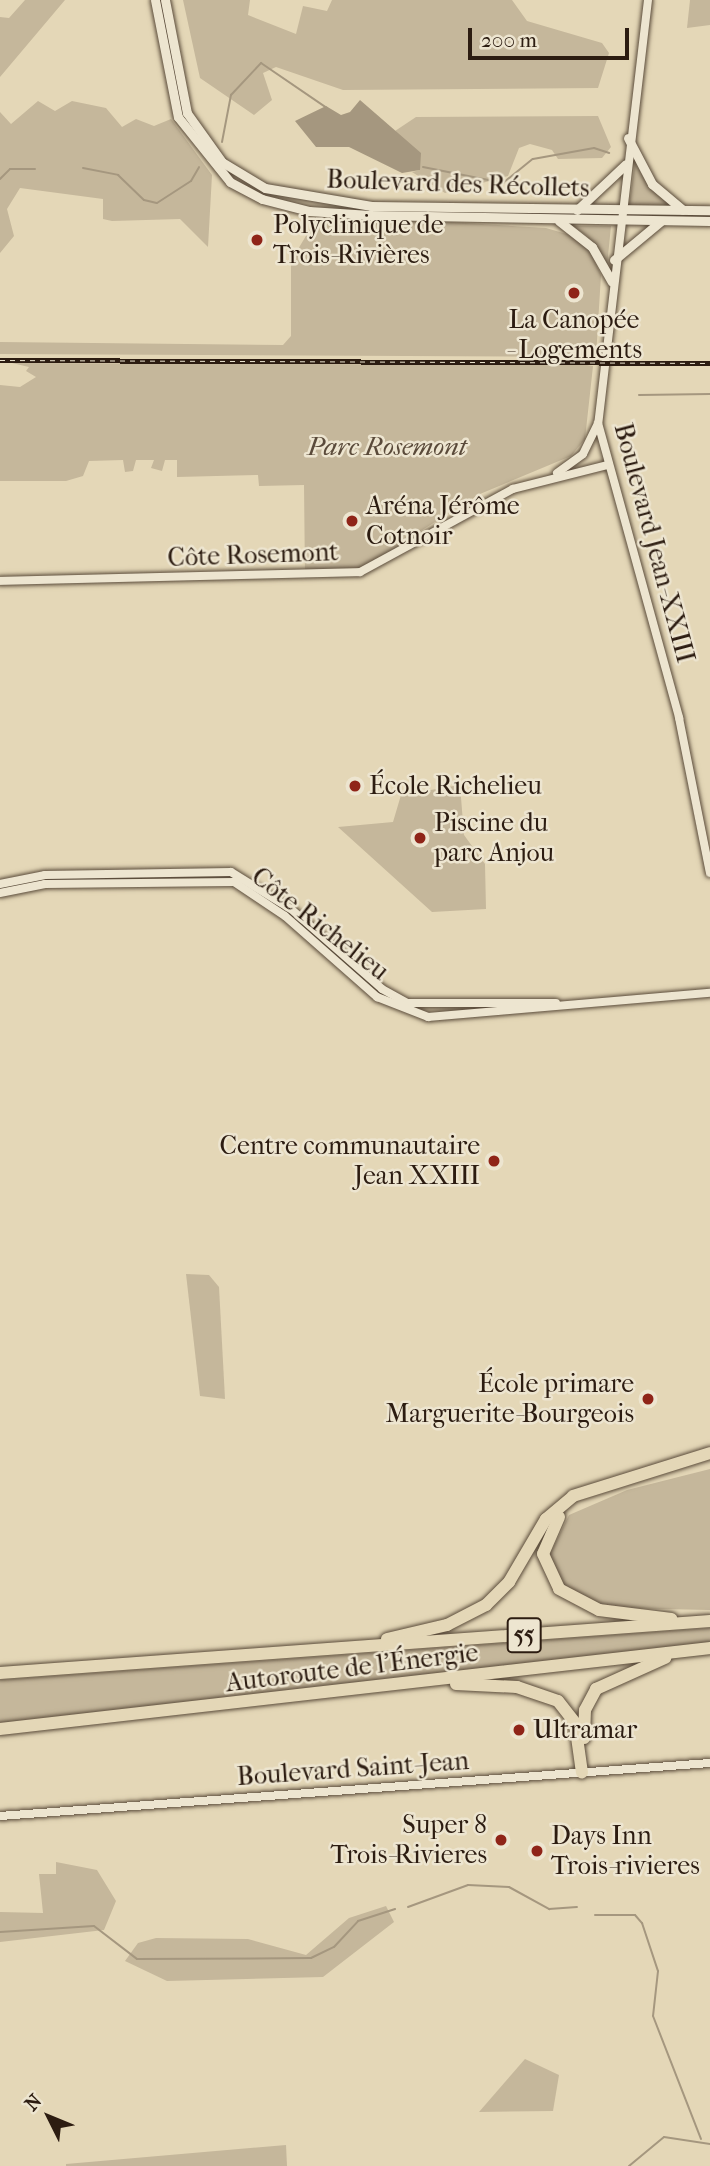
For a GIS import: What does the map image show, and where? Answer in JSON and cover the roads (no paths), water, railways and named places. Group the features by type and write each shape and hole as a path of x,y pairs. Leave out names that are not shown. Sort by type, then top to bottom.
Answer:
{"highway":[{"path":"349,1648 468,1616 501,1591 543,1523 566,1500 710,1453"},
{"path":"704,1622 605,1611 574,1600 548,1575 544,1548 554,1522 581,1501 710,1462"},
{"name":"Autoroute de l'Énergie","path":"0,1674 704,1622"},
{"name":"Autoroute de l'Énergie","path":"0,1729 710,1648"},
{"path":"582,1773 584,1713 592,1694 619,1674 685,1651"},
{"path":"421,1682 510,1686 554,1698 573,1718 582,1773"}],"main road":[{"name":"Boulevard des Récollets","path":"155,0 178,117 230,183 309,211 559,221 710,221"},
{"name":"Boulevard des Récollets","path":"165,0 187,113 208,146 241,176 310,200 577,210 710,211"},
{"path":"628,138 652,184 683,210"},
{"path":"577,210 626,164"},
{"path":"559,221 590,245 612,282"},
{"path":"614,260 661,221"}],"street":[{"name":"Boulevard Jean-XXIII","path":"648,0 628,138 598,423 679,718 710,873"},
{"path":"553,477 583,454 598,423"},
{"name":"Côte Rosemont","path":"0,581 359,572 513,489 608,465"},
{"name":"Côte Richelieu","path":"0,884 45,875 231,872 291,909 382,989 407,1003 569,1005"},
{"name":"Côte Richelieu","path":"0,894 45,884 225,879 285,916 377,997 403,1011 460,1017 710,993"},
{"name":"Boulevard Saint-Jean","path":"0,1816 710,1763"}],"waterway":[{"path":"222,142 231,95 261,63 327,108"},
{"path":"423,167 503,183 533,159 594,148 609,153"},
{"path":"83,168 118,175 144,200 157,203 191,181 199,167"},
{"path":"0,179 10,169 35,169"},
{"path":"639,395 710,394"},
{"path":"408,1907 468,1885 509,1887 549,1909 577,1907"},
{"path":"0,1932 94,1926 137,1959 311,1958 334,1947 358,1921 395,1909"},
{"path":"595,1915 635,1915 642,1923 658,1971 653,2016 701,2139"},
{"path":"629,2166 664,2137 710,2144"}],"railway":[{"path":"0,360 710,363"}],"place":[{"name":"Polyclinique de Trois-Rivières","path":"257,240"},
{"name":"La Canopée - Logements","path":"574,293"},
{"name":"Aréna Jérôme Cotnoir","path":"352,521"},
{"name":"École Richelieu","path":"355,786"},
{"name":"Piscine du parc Anjou","path":"420,838"},
{"name":"Centre communautaire Jean XXIII","path":"494,1161"},
{"name":"École primare Marguerite-Bourgeois","path":"648,1399"},
{"name":"Ultramar","path":"519,1730"},
{"name":"Super 8 Trois-Rivieres","path":"501,1840"},
{"name":"Days Inn Trois-rivieres","path":"537,1851"}],"park label":[{"name":"Parc Rosemont","path":"387,447"}]}
